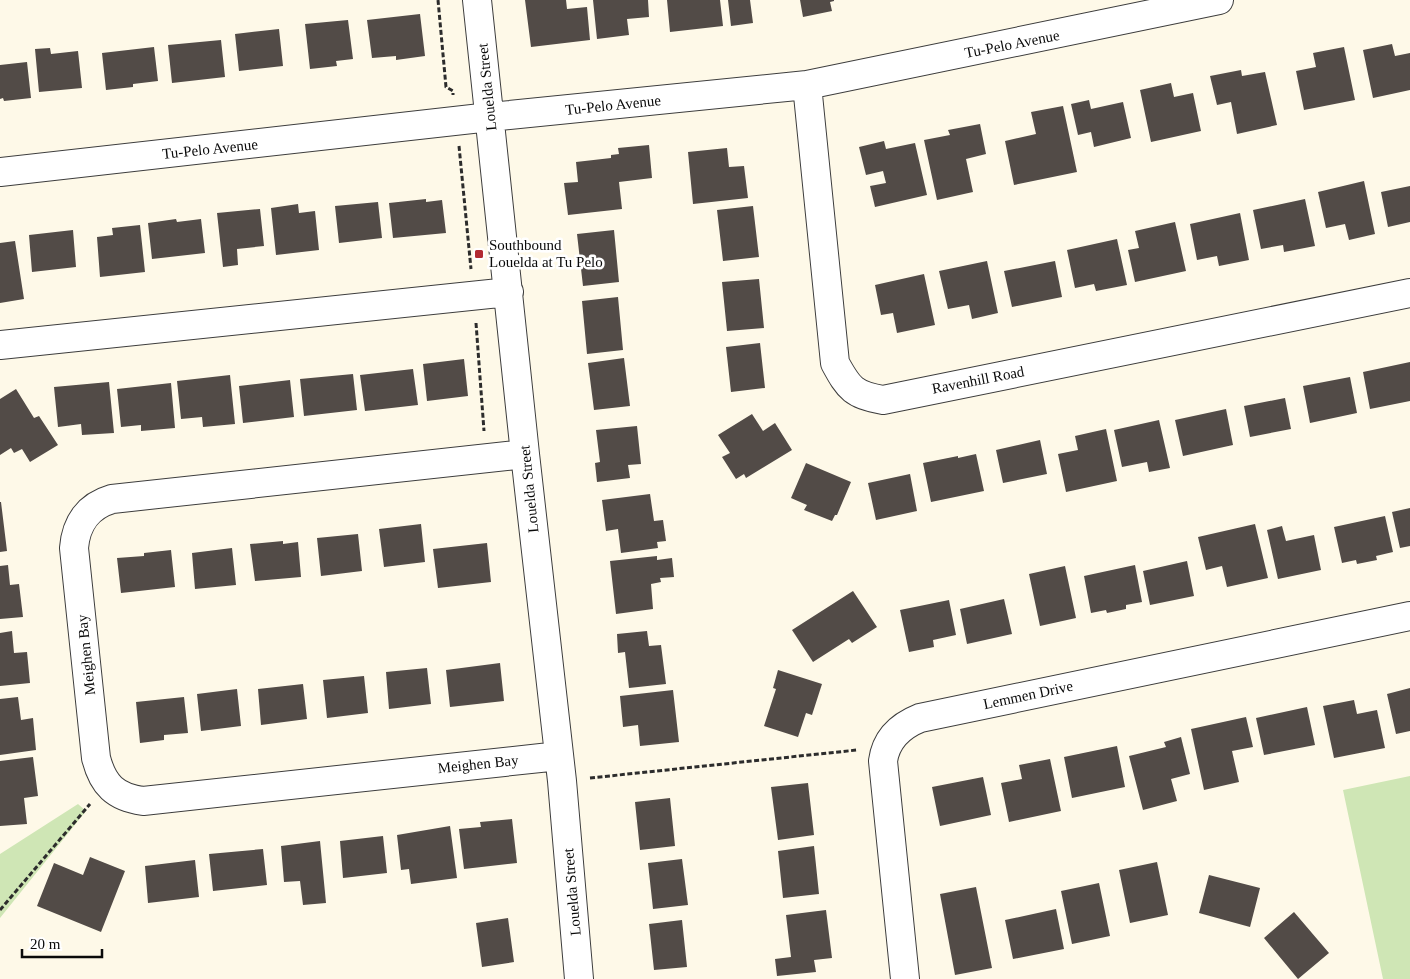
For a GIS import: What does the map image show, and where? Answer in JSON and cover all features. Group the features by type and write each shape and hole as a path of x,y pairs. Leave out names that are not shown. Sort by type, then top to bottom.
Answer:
{"street":[{"name":"Louelda Street","path":"477,0 560,769 579,979"},
{"name":"Tu-Pelo Avenue","path":"0,172 490,117 807,85 1219,0"},
{"name":"Ravenhill Road","path":"807,85 835,363 852,390 866,397 883,400 1410,293"},
{"path":"0,345 509,292"},
{"name":"Meighen Bay","path":"525,454 112,499 92,508 78,524 74,548 96,758 107,784 117,794 143,801 560,769"},
{"name":"Lemmen Drive","path":"885,750 890,739 899,729 920,718 1410,616"},
{"path":"885,750 884,773 904,979"}],"path":[{"path":"438,0 446,87"},
{"path":"560,769 870,749 885,750"},
{"path":"0,910 107,784"}],"green space":[{"path":"1410,776 1410,979 1383,979 1343,790"},
{"path":"78,804 86,811 0,918 0,854"}],"building":[{"path":"525,0 566,0 567,9 587,7 590,40 531,47"},
{"path":"593,0 648,0 649,17 627,19 629,35 597,39"},
{"path":"667,0 720,0 723,26 670,32"},
{"path":"728,0 750,0 753,23 731,26"},
{"path":"800,0 834,1 830,2 832,11 803,17"},
{"path":"420,14 425,56 396,60 396,56 372,58 367,20"},
{"path":"348,20 353,59 336,61 337,66 310,69 305,24"},
{"path":"279,29 283,66 239,71 235,34"},
{"path":"221,40 225,77 172,83 168,45"},
{"path":"1392,44 1395,56 1410,53 1410,90 1373,98 1363,50"},
{"path":"154,47 158,81 133,84 133,87 106,90 102,53"},
{"path":"1344,47 1355,100 1304,110 1296,71 1316,67 1313,53"},
{"path":"50,48 51,54 78,51 82,88 39,92 35,49"},
{"path":"27,62 31,98 4,101 3,98 0,99 0,65"},
{"path":"1241,70 1242,76 1265,72 1277,125 1237,134 1231,102 1217,105 1210,76"},
{"path":"1171,83 1174,97 1193,93 1201,131 1151,142 1140,90"},
{"path":"1089,100 1091,109 1123,102 1131,138 1094,147 1091,132 1078,135 1071,104"},
{"path":"1063,106 1077,172 1014,185 1005,141 1036,134 1031,112"},
{"path":"980,124 986,154 966,159 973,192 937,200 924,140 950,135 948,130"},
{"path":"884,141 886,149 915,143 927,195 875,207 870,186 886,183 883,171 866,175 859,147"},
{"path":"649,145 652,178 619,182 622,209 568,215 564,183 578,182 576,162 611,158 611,155 619,154 618,148"},
{"path":"727,148 729,167 744,166 748,198 693,204 688,152"},
{"path":"1364,181 1375,234 1349,240 1345,224 1326,228 1318,192"},
{"path":"1410,186 1410,222 1388,227 1381,192"},
{"path":"426,199 426,202 442,200 446,233 393,238 389,203"},
{"path":"1305,199 1315,246 1284,252 1283,245 1261,249 1253,210"},
{"path":"378,202 382,238 339,243 335,206"},
{"path":"298,204 299,213 315,211 319,250 276,255 271,208"},
{"path":"753,206 759,257 723,261 717,210"},
{"path":"260,209 264,246 237,249 238,265 223,267 217,213"},
{"path":"1240,213 1249,260 1219,266 1217,256 1197,260 1190,224"},
{"path":"176,219 177,222 201,219 205,253 152,259 148,223"},
{"path":"1175,222 1186,271 1135,282 1128,250 1139,248 1135,231"},
{"path":"140,225 145,272 100,277 97,237 113,235 112,228"},
{"path":"73,230 76,267 32,272 29,235"},
{"path":"614,230 619,282 583,286 577,234"},
{"path":"1117,239 1127,285 1096,291 1094,284 1075,288 1067,250"},
{"path":"15,241 24,299 0,303 0,243"},
{"path":"987,261 998,313 972,319 969,305 948,309 939,271"},
{"path":"1055,261 1062,297 1012,307 1004,271"},
{"path":"924,274 935,325 897,333 893,313 881,315 875,285"},
{"path":"759,279 764,328 727,331 722,282"},
{"path":"618,297 623,350 587,354 582,301"},
{"path":"760,343 765,388 731,392 726,347"},
{"path":"624,358 630,406 594,410 588,363"},
{"path":"464,359 468,396 427,401 423,364"},
{"path":"1410,362 1410,401 1370,409 1363,372"},
{"path":"413,369 418,405 365,411 360,375"},
{"path":"353,374 357,410 304,416 300,379"},
{"path":"230,375 235,424 203,427 202,417 181,419 177,381"},
{"path":"1350,377 1357,413 1310,423 1303,386"},
{"path":"290,380 294,417 243,423 239,386"},
{"path":"109,382 114,433 82,435 81,424 58,427 54,387"},
{"path":"171,383 175,428 141,431 141,425 121,427 117,389"},
{"path":"16,389 34,418 39,416 58,445 30,462 22,449 14,453 11,448 0,455 0,399"},
{"path":"1285,398 1291,429 1250,437 1244,406"},
{"path":"1226,409 1233,445 1183,456 1175,420"},
{"path":"752,414 763,431 775,423 792,450 746,478 744,474 736,479 722,457 730,453 718,435"},
{"path":"1159,420 1170,468 1149,472 1147,462 1122,467 1114,430"},
{"path":"637,426 641,464 628,465 630,478 597,482 595,463 600,462 596,430"},
{"path":"1106,429 1117,481 1066,492 1058,454 1078,450 1075,436"},
{"path":"1040,440 1047,474 1003,483 996,450"},
{"path":"976,454 984,491 931,502 923,463"},
{"path":"806,463 851,482 837,515 835,515 832,521 804,510 807,505 791,498"},
{"path":"910,474 917,511 876,520 868,483"},
{"path":"650,494 654,521 663,520 666,541 657,542 658,548 621,553 618,529 606,531 602,500"},
{"path":"0,502 7,551 0,552"},
{"path":"1410,508 1410,546 1400,548 1392,512"},
{"path":"1385,516 1393,552 1376,556 1377,560 1357,564 1356,560 1342,563 1334,527"},
{"path":"421,524 425,562 384,567 379,529"},
{"path":"1255,524 1268,578 1227,587 1222,566 1206,570 1198,537"},
{"path":"1282,526 1286,541 1314,535 1321,570 1278,579 1267,530"},
{"path":"358,534 362,571 321,576 317,538"},
{"path":"283,541 283,544 298,542 301,577 255,581 250,544"},
{"path":"487,543 491,582 438,588 433,549"},
{"path":"232,548 236,585 195,589 192,553"},
{"path":"171,550 175,587 121,593 117,558 144,556 144,553"},
{"path":"657,556 657,560 672,558 674,577 660,578 661,582 651,584 653,609 616,614 610,561"},
{"path":"1187,561 1194,596 1150,605 1143,571"},
{"path":"8,565 10,585 19,584 23,617 0,619 0,566"},
{"path":"1135,565 1142,602 1126,605 1126,609 1107,613 1106,610 1091,613 1084,576"},
{"path":"1065,566 1076,618 1040,626 1029,574"},
{"path":"853,591 877,627 852,643 849,639 813,662 792,630"},
{"path":"1004,599 1012,634 967,644 960,609"},
{"path":"949,600 956,635 933,640 934,647 909,652 900,610"},
{"path":"12,631 14,653 27,652 30,683 0,686 0,633"},
{"path":"647,631 649,646 661,645 666,684 629,688 625,652 618,653 617,634"},
{"path":"500,663 504,701 450,707 446,670"},
{"path":"427,668 431,704 389,709 386,672"},
{"path":"778,670 822,684 812,715 806,713 798,737 764,726 776,689 773,688"},
{"path":"364,676 368,713 327,718 323,680"},
{"path":"303,684 307,719 261,725 258,689"},
{"path":"1410,688 1410,731 1396,734 1387,694"},
{"path":"237,689 241,726 201,731 197,694"},
{"path":"673,690 679,742 640,746 638,725 623,727 620,696"},
{"path":"18,697 21,720 33,718 36,750 0,755 0,699"},
{"path":"184,697 188,733 164,735 164,740 140,743 136,702"},
{"path":"1354,700 1357,714 1377,710 1385,748 1334,758 1323,706"},
{"path":"1307,707 1315,745 1264,755 1256,718"},
{"path":"1246,717 1253,747 1232,751 1239,782 1204,790 1191,729"},
{"path":"1181,737 1190,774 1171,779 1177,801 1143,810 1129,756 1166,747 1164,742"},
{"path":"1117,746 1125,787 1072,798 1064,757"},
{"path":"33,757 38,796 24,798 27,824 0,826 0,761"},
{"path":"1050,759 1061,811 1009,822 1001,783 1022,779 1019,765"},
{"path":"983,777 991,815 940,826 932,787"},
{"path":"808,783 814,835 778,840 771,787"},
{"path":"670,798 675,846 640,850 635,802"},
{"path":"512,819 517,863 464,869 459,829 481,827 480,822"},
{"path":"450,826 457,878 411,884 409,869 401,870 397,835"},
{"path":"383,836 387,873 343,878 340,841"},
{"path":"320,841 326,903 303,905 300,881 284,882 281,846"},
{"path":"814,846 819,894 783,898 778,851"},
{"path":"263,849 267,885 213,891 209,854"},
{"path":"90,857 125,871 101,932 37,906 54,863 83,875"},
{"path":"682,859 688,905 653,909 648,863"},
{"path":"195,860 199,897 148,903 145,866"},
{"path":"1157,862 1168,915 1130,923 1119,870"},
{"path":"1209,875 1260,888 1250,927 1199,913"},
{"path":"1099,883 1110,936 1072,944 1061,891"},
{"path":"976,887 992,968 955,975 940,894"},
{"path":"1056,909 1064,949 1013,959 1005,920"},
{"path":"826,910 832,958 814,960 816,972 777,976 775,959 791,957 786,915"},
{"path":"1294,912 1329,953 1298,979 1264,938"},
{"path":"508,918 514,962 482,967 476,923"},
{"path":"682,920 687,967 654,970 649,924"}],"place":[{"name":"Southbound Louelda at Tu Pelo","path":"479,254"}]}
